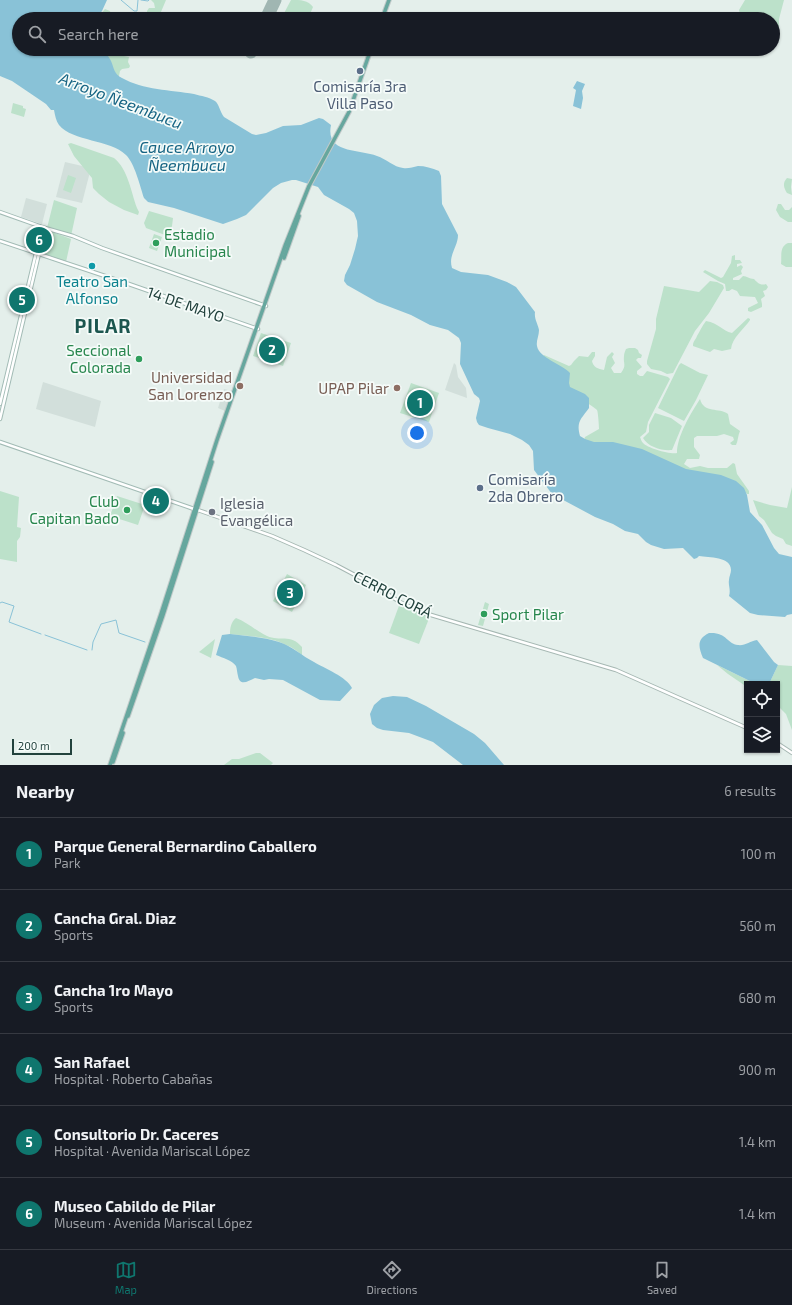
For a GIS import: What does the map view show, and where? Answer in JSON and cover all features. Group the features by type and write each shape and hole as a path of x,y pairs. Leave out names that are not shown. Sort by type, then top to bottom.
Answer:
{"main road":[{"path":"385,12 389,0"},
{"path":"111,765 163,615 196,510 285,246 309,186 349,112 369,56"},
{"path":"0,212 73,236 265,306"},
{"path":"0,404 45,228"},
{"name":"14 DE MAYO","path":"0,241 257,328"},
{"path":"0,419 38,254"},
{"name":"CERRO CORÁ","path":"0,442 236,525 272,536 336,565 370,583 400,602 421,612 616,670 744,727"},
{"path":"780,745 792,753"}],"shaded area":[{"path":"65,162 91,168 82,203 56,197"},
{"path":"26,198 47,204 42,224 21,217"},
{"path":"454,363 456,365 458,377 466,388 467,398 445,390"},
{"path":"43,382 101,401 95,427 36,409"},
{"path":"224,389 232,391 225,411 218,408"}],"green space":[{"path":"151,0 166,0 161,12 147,12 149,8 155,8 154,3"},
{"path":"291,0 304,1 313,7 311,12 285,12"},
{"path":"745,0 784,0 780,15 780,12 740,12 739,10"},
{"path":"105,9 110,12 102,12"},
{"path":"101,56 129,57 129,68 122,69 119,76 116,77"},
{"path":"13,103 23,106 23,108 26,109 24,117 11,113"},
{"path":"71,143 114,158 119,163 126,174 139,212 138,215 109,202 93,188 92,178 74,156 68,144"},
{"path":"68,175 76,178 71,193 63,190"},
{"path":"787,178 792,179 792,195 787,193 784,187 784,182"},
{"path":"54,200 77,208 71,236 47,228"},
{"path":"778,204 781,204 785,210 789,210 792,207 792,222 788,222 780,217 776,210"},
{"path":"149,211 173,218 169,234 165,235 146,228 144,223"},
{"path":"47,230 71,239 66,262 41,254"},
{"name":"Estadio Municipal","path":"154,234 162,237 157,251 149,248"},
{"path":"788,243 792,243 792,267 786,267 781,264 782,249"},
{"path":"735,255 735,260 740,260 742,263 737,264 737,267 741,265 743,267 741,271 742,274 733,278 733,280 739,280 744,276 754,279 760,284 766,284 768,287 763,291 765,296 761,299 762,307 751,312 748,311 748,308 758,303 755,297 740,296 737,291 732,289 726,291 725,284 703,272 705,270 721,278 723,277 731,263 732,256"},
{"path":"710,281 723,285 724,288 709,313 695,331 673,373 667,374 651,369 647,364 647,361 656,329 656,319 664,286 699,292"},
{"path":"748,318 750,320 736,337 731,349 722,351 714,349 710,352 693,346 706,321 714,323 732,333"},
{"path":"261,333 291,343 283,366 253,356"},
{"path":"635,348 642,355 641,358 636,360 642,367 637,371 637,374 643,376 647,371 668,377 670,379 648,422 646,432 640,437 642,442 645,445 659,451 677,453 679,439 700,399 705,407 728,414 730,424 740,431 736,445 732,445 730,443 734,440 733,437 724,434 717,436 697,436 694,438 694,447 700,455 699,459 687,459 684,464 690,468 700,466 708,468 727,468 733,463 735,464 737,474 749,491 749,494 747,494 743,489 584,440 585,437 599,429 597,410 579,397 542,358 544,355 569,366 579,356 588,357 592,352 595,352 595,356 592,361 593,365 604,370 607,357 612,352 614,354 612,357 615,363 611,368 614,373 621,373 624,366 625,352 626,349"},
{"path":"681,363 700,373 708,375 684,421 658,408"},
{"path":"411,383 439,393 429,422 400,413"},
{"path":"655,413 671,418 682,426 672,450 656,448 648,444 643,438 649,432 649,425"},
{"path":"792,487 792,546 786,544 783,539 772,533 764,520 759,516 753,500 787,508"},
{"path":"0,491 19,497 17,527 21,528 20,537 17,541 17,562 0,559"},
{"name":"Club Capitan Bado","path":"117,496 145,505 138,525 110,516"},
{"path":"287,574 306,585 292,612 273,601"},
{"name":"Sport Pilar","path":"485,602 489,604 483,626 478,625"},
{"path":"400,603 430,616 419,644 389,633"},
{"path":"236,618 272,638 293,640 302,647 302,655 280,642 259,637 230,634 231,625"},
{"path":"215,639 211,658 199,652"},
{"path":"717,665 750,681 744,681 744,685"},
{"path":"778,665 792,666 792,730 786,714 780,708 780,681 770,681"},
{"path":"260,753 273,763 271,765 224,765 232,759 239,759"}],"water":[{"name":"Cauce Arroyo Ñeembucu","path":"0,0 107,0 101,12 12,12 12,56 108,56 116,73 122,78 139,85 210,98 219,106 224,117 252,134 256,135 266,133 283,126 301,125 319,118 331,125 333,141 338,146 377,156 393,165 400,167 407,168 421,166 439,171 441,176 442,204 458,235 451,259 452,268 461,272 488,275 516,287 535,312 539,330 537,346 539,350 546,357 570,373 570,387 585,394 589,398 589,408 579,424 580,436 594,442 613,442 642,449 686,469 721,475 736,481 744,488 747,495 750,512 762,525 774,548 779,554 792,557 792,614 785,617 750,613 729,596 731,570 730,565 724,560 699,556 694,559 683,548 664,549 651,545 638,534 625,531 552,494 534,470 533,451 529,445 510,434 479,425 477,422 476,418 480,401 474,394 460,364 461,343 459,338 448,330 430,325 411,315 377,302 347,285 344,281 358,236 357,221 354,213 324,195 318,187 296,180 281,183 273,188 246,215 223,224 174,208 148,202 144,198 135,169 126,155 111,146 82,138 65,131 59,125 54,110 51,110 46,104 12,81 0,76"},
{"path":"577,81 585,84 582,91 583,98 581,109 573,106 576,90 573,88"},
{"path":"709,633 720,634 731,643 738,645 743,645 757,640 778,665 770,681 750,681 703,658 700,650 700,643 705,635"},
{"path":"230,634 273,640 284,644 335,673 345,680 352,688 340,701 320,700 283,680 264,680 255,678 247,682 242,682 239,679 236,666 227,659 216,655 222,635"},
{"path":"393,696 407,697 426,706 474,734 485,743 504,765 463,765 433,742 409,733 377,728 372,724 370,714 374,705 382,698"}],"waterway":[{"path":"121,0 134,11 137,11 138,0"},
{"path":"141,0 149,0"},
{"path":"0,603 2,602 14,606 9,622 41,634"},
{"path":"92,650 93,642 101,624 116,620 119,633 145,642"},
{"path":"45,635 87,650"}],"runway":[{"path":"269,12 275,0"}],"place":[{"name":"Comisaría 3ra Villa Paso","path":"360,71"},
{"name":"Museo Cabildo de Pilar","path":"39,240"},
{"name":"Estadio Municipal","path":"156,243"},
{"name":"Teatro San Alfonso","path":"92,266"},
{"name":"Consultorio Dr. Caceres","path":"22,300"},
{"name":"Cancha Gral. Diaz","path":"272,350"},
{"name":"Seccional Colorada","path":"139,359"},
{"name":"Universidad San Lorenzo","path":"240,386"},
{"name":"UPAP Pilar","path":"397,388"},
{"name":"Parque General Bernardino Caballero","path":"420,403"},
{"name":"Comisaría 2da Obrero","path":"480,488"},
{"name":"San Rafael","path":"156,501"},
{"name":"Club Capitan Bado","path":"127,510"},
{"name":"Iglesia Evangélica","path":"212,512"},
{"name":"Cancha 1ro Mayo","path":"290,593"},
{"name":"Sport Pilar","path":"484,614"}],"district":[{"name":"PILAR","path":"103,325"}],"water label":[{"name":"Arroyo Ñeembucu","path":"121,100"}]}
